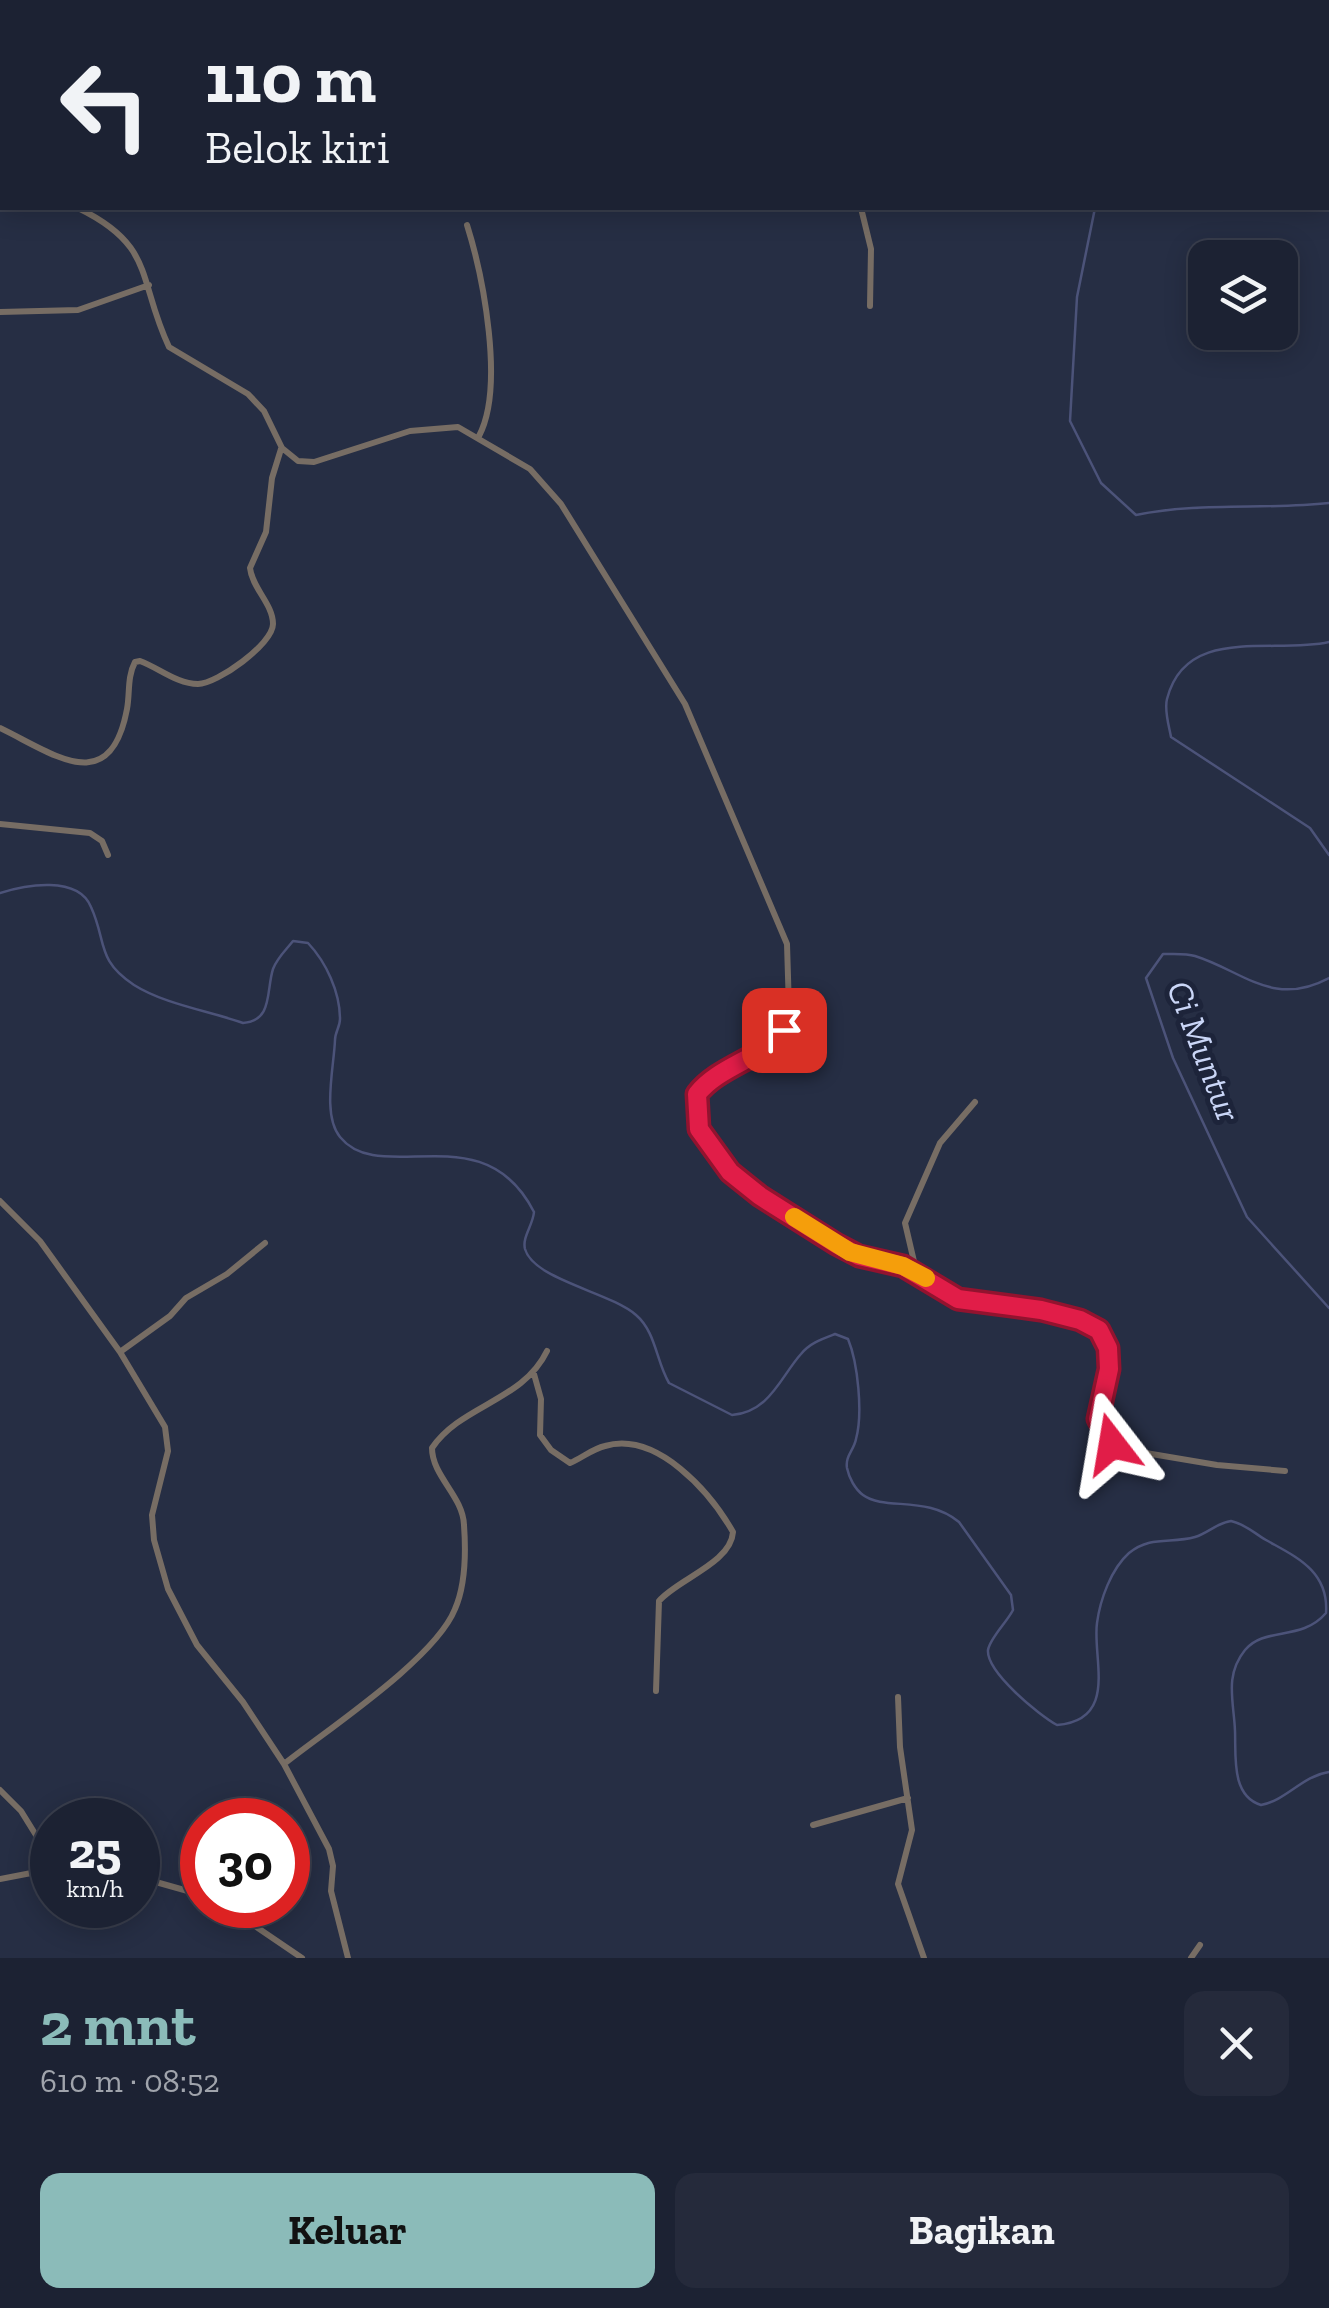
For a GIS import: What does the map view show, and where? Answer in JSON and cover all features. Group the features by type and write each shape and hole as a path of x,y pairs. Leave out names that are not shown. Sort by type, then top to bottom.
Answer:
{"street":[{"path":"81,210 123,234 149,285 169,347 248,394 264,411 282,448 292,458 306,463 438,425 458,426 530,469 552,491 694,721 784,937 789,1009 784,1030 764,1051 701,1088 695,1108 702,1136 730,1172 760,1196 850,1252 916,1272 958,1299 1041,1310 1080,1320 1099,1330 1108,1348 1109,1369 1098,1419 1105,1437 1122,1449 1217,1465 1284,1471"},
{"path":"861,210 870,248 870,306"},
{"path":"467,225 487,306 489,408 479,436"},
{"path":"0,312 78,310 149,285"},
{"path":"0,728 72,763 98,762 112,751 120,730 136,662 178,680 200,684 224,674 266,642 273,629 272,616 250,568 266,532 272,478 282,448"},
{"path":"0,824 90,832 102,841 108,855"},
{"path":"916,1272 905,1223 940,1143 975,1102"},
{"path":"0,1201 40,1241 153,1404 167,1438 163,1478 152,1515 154,1540 168,1588 196,1646 251,1714 284,1764 331,1855 330,1891 348,1958"},
{"path":"120,1352 161,1324 186,1298 227,1274 266,1244"},
{"path":"284,1764 396,1675 448,1625 463,1584 464,1526 459,1502 435,1462 432,1448 444,1434 534,1374 547,1351"},
{"path":"534,1374 541,1399 540,1435 558,1456 570,1464 604,1446 625,1443 645,1448 680,1470 704,1492 733,1532 729,1546 720,1556 659,1601 656,1691"},
{"path":"898,1697 912,1840 898,1884 924,1958"},
{"path":"0,1790 30,1826"},
{"path":"813,1825 908,1798"},
{"path":"0,1878 30,1870"},
{"path":"258,1928 302,1958"},
{"path":"1191,1958 1200,1944"}],"waterway":[{"name":"Ci Muntur","path":"1095,210 1077,297 1070,421 1101,483 1136,515 1184,509 1329,503"},
{"name":"Ci Muntur","path":"1329,642 1212,651 1193,660 1177,676 1166,708 1171,737 1310,828 1329,855"},
{"path":"0,893 36,885 75,890 91,907 108,959 122,976 159,997 243,1023 253,1021 264,1011 273,969 282,954 293,941 308,943 321,959 338,998 340,1022 335,1037 330,1104 340,1137 358,1151 380,1156 461,1158 488,1165 513,1182 534,1212 524,1244 531,1260 636,1315 652,1338 669,1383 732,1415 745,1412 773,1392 808,1347 835,1334 848,1339 859,1403 858,1429 847,1464 853,1483 872,1500 934,1509 959,1522 1011,1595 1013,1610 989,1645 995,1670 1015,1692 1057,1725 1076,1721 1089,1712 1096,1700 1098,1614 1112,1576 1137,1547 1195,1537 1231,1521 1298,1559 1322,1586 1326,1613 1306,1628 1253,1643 1238,1660 1232,1679 1237,1774 1244,1793 1261,1805 1329,1772"},
{"name":"Ci Muntur","path":"1329,978 1309,986 1275,988 1188,954 1163,954 1146,978 1173,1058 1247,1217 1329,1308"}],"slow traffic":[{"path":"794,1217 850,1252 903,1266 926,1278"}],"route":[{"path":"784,1030 764,1051 707,1082 697,1094 699,1129 717,1156 748,1188 850,1252 903,1266 958,1299 1041,1310 1091,1324 1099,1330 1108,1348 1109,1369 1098,1419 1112,1444"}]}
